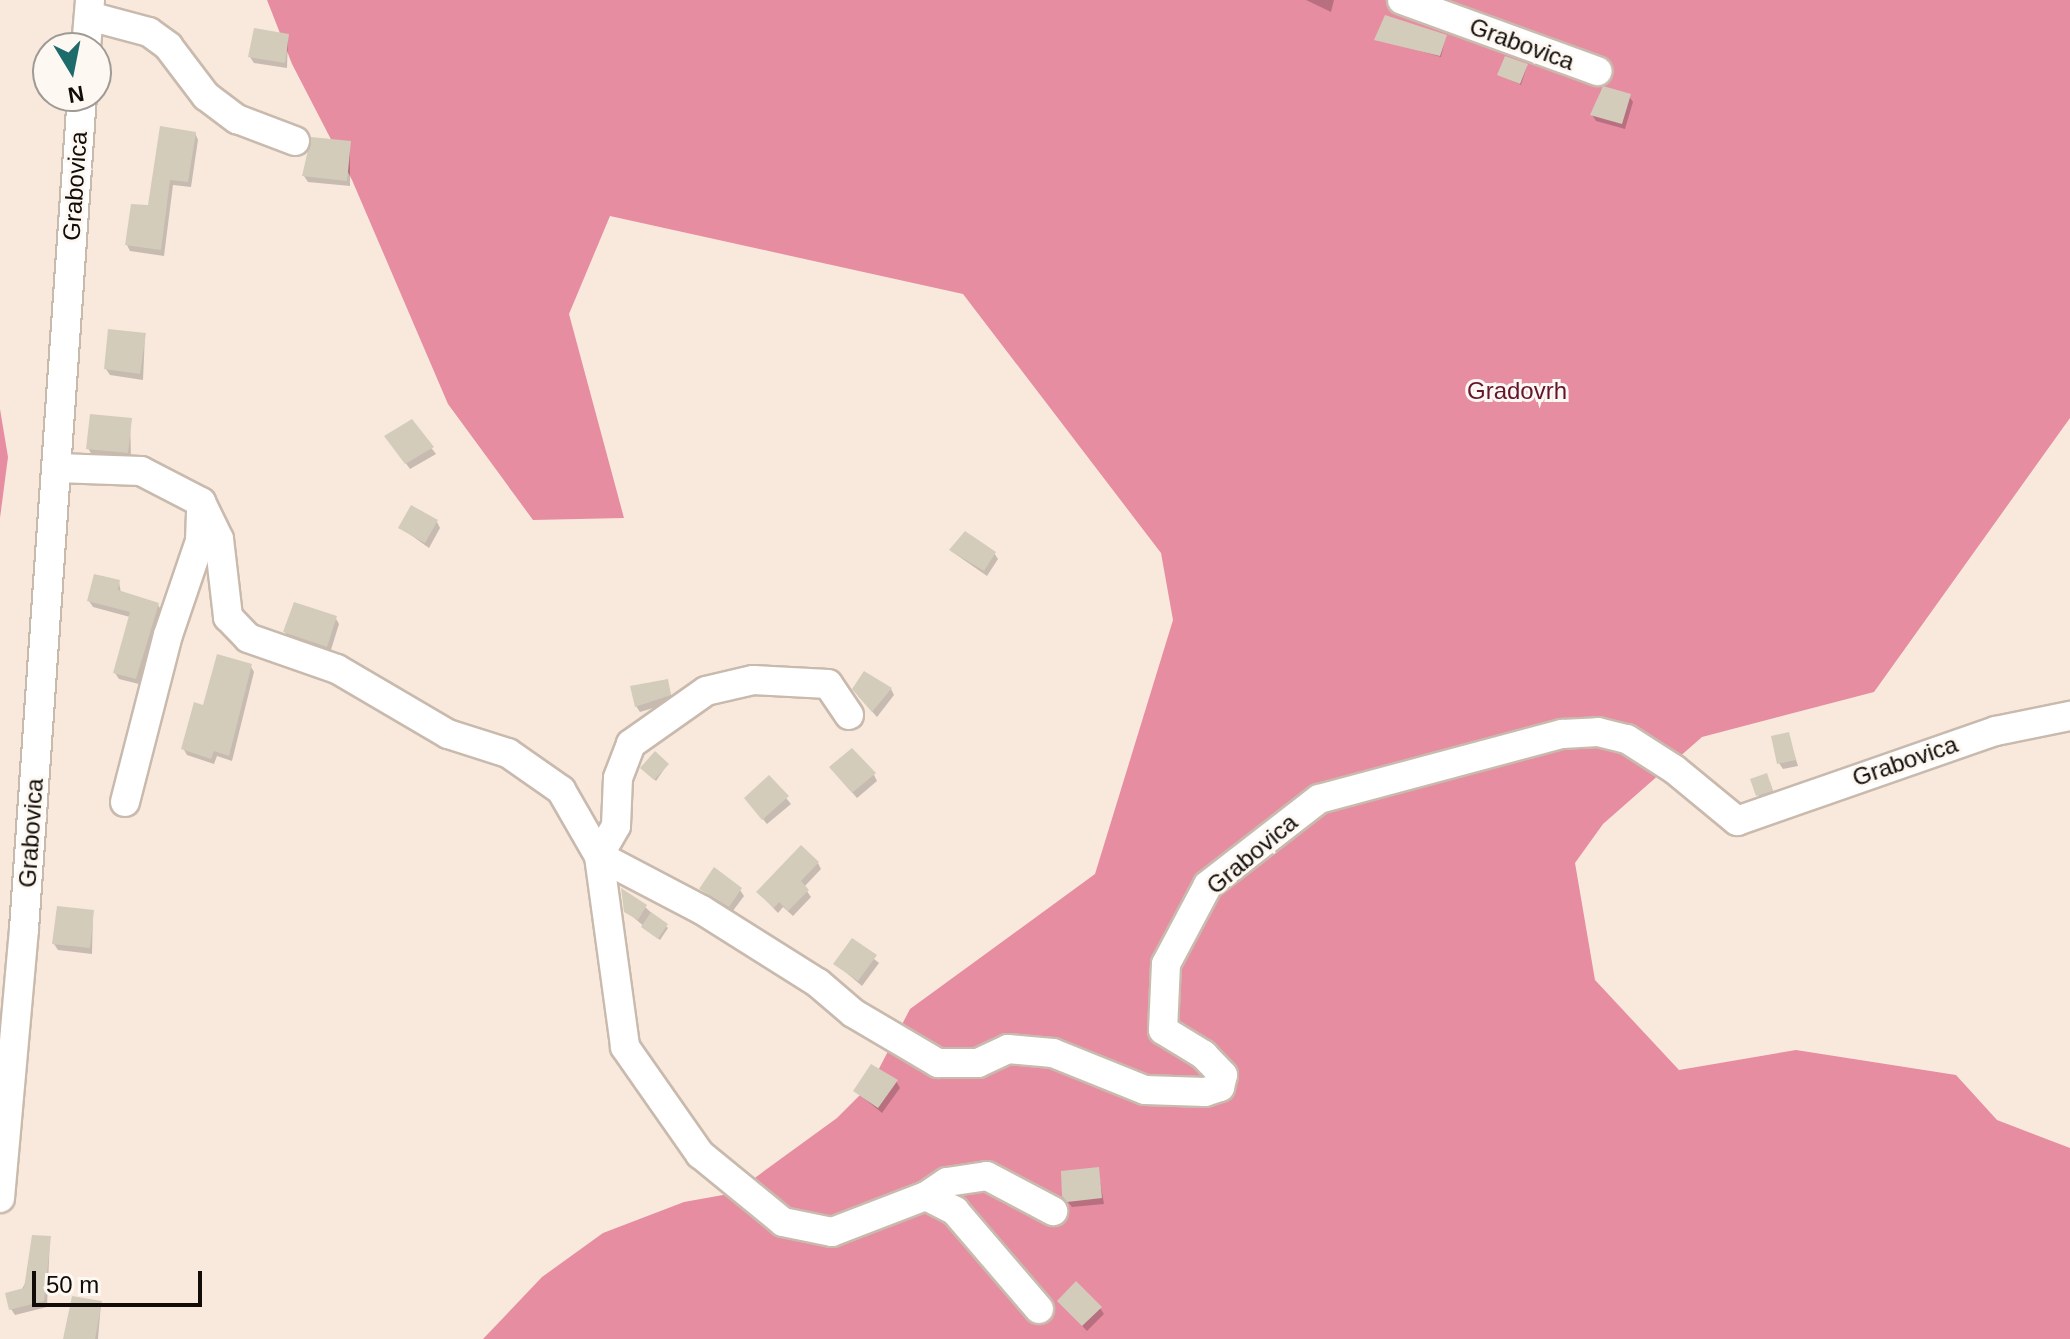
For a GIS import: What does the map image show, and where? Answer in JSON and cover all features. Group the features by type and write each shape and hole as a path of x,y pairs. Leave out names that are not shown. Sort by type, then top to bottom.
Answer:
{"street":[{"name":"Grabovica","path":"1402,0 1597,71"},
{"path":"87,32 89,8 149,32 168,46 206,96 237,119 295,141"},
{"name":"Grabovica","path":"0,1198 57,468 81,112"},
{"path":"57,468 141,471 201,502 219,539 228,617 248,638 337,669 448,734 508,753 561,790 599,856 625,1047 700,1154 783,1222 832,1232 926,1196 947,1182 987,1176 1053,1211"},
{"path":"125,802 168,635 200,541 201,502"},
{"path":"599,856 616,826 618,778 631,744 706,691 753,680 828,684 849,715"},
{"name":"Grabovica","path":"599,856 702,910 818,983 853,1013 938,1063 978,1063 1008,1049 1053,1053 1145,1090 1205,1092 1220,1087 1223,1075 1204,1055 1163,1030 1166,964 1208,885 1319,799 1562,734 1598,732 1627,739 1674,769 1737,821 1996,731 2070,716"},
{"path":"926,1196 955,1211 1039,1309"}],"green space":[{"name":"Gradovrh","path":"267,0 2070,0 2070,418 1874,692 1702,737 1603,824 1575,863 1595,980 1679,1070 1796,1050 1956,1075 1997,1120 2070,1148 2070,1339 483,1339 542,1277 603,1233 684,1202 734,1193 837,1118 871,1084 910,1009 1095,874 1173,620 1161,553 963,294 610,216 569,314 624,518 533,520 448,404 352,180 292,64"},
{"path":"0,409 8,457 0,518"}],"building":[{"path":"1385,15 1447,35 1440,56 1374,40"},
{"path":"254,28 289,34 285,63 248,57"},
{"path":"1505,56 1528,64 1520,84 1497,75"},
{"path":"1603,86 1631,94 1622,124 1590,115"},
{"path":"160,126 196,132 188,182 170,180 161,250 125,245 131,204 148,205"},
{"path":"311,137 351,141 347,181 302,176"},
{"path":"108,329 146,333 140,374 104,369"},
{"path":"90,414 132,418 128,453 86,449"},
{"path":"412,419 434,447 405,464 384,436"},
{"path":"411,505 438,520 425,543 398,528"},
{"path":"965,531 996,552 984,571 949,550"},
{"path":"94,574 120,580 118,590 159,603 136,679 113,673 130,612 87,601"},
{"path":"294,602 337,616 327,647 283,632"},
{"path":"217,654 252,664 229,756 214,751 211,759 181,749 194,702 203,705"},
{"path":"864,671 892,688 872,712 852,689"},
{"path":"668,679 671,695 635,707 630,686"},
{"path":"1789,732 1796,760 1777,764 1771,736"},
{"path":"852,748 876,773 852,793 829,767"},
{"path":"655,751 669,764 654,780 640,768"},
{"path":"1767,773 1773,791 1756,796 1750,779"},
{"path":"769,775 789,796 762,820 744,798"},
{"path":"801,845 819,862 801,881 809,890 788,911 779,902 774,908 756,892"},
{"path":"714,867 742,888 729,907 699,889"},
{"path":"621,888 647,905 638,920 624,912"},
{"path":"57,906 94,910 90,948 52,944"},
{"path":"651,912 668,924 658,939 641,927"},
{"path":"852,938 877,955 858,981 833,964"},
{"path":"871,1064 898,1080 878,1108 853,1091"},
{"path":"1099,1167 1102,1198 1067,1202 1062,1196 1061,1171"},
{"path":"32,1235 51,1236 44,1301 9,1310 5,1293 24,1288"},
{"path":"1076,1281 1102,1307 1082,1326 1057,1301"},
{"path":"72,1296 102,1301 95,1339 63,1339"}]}
